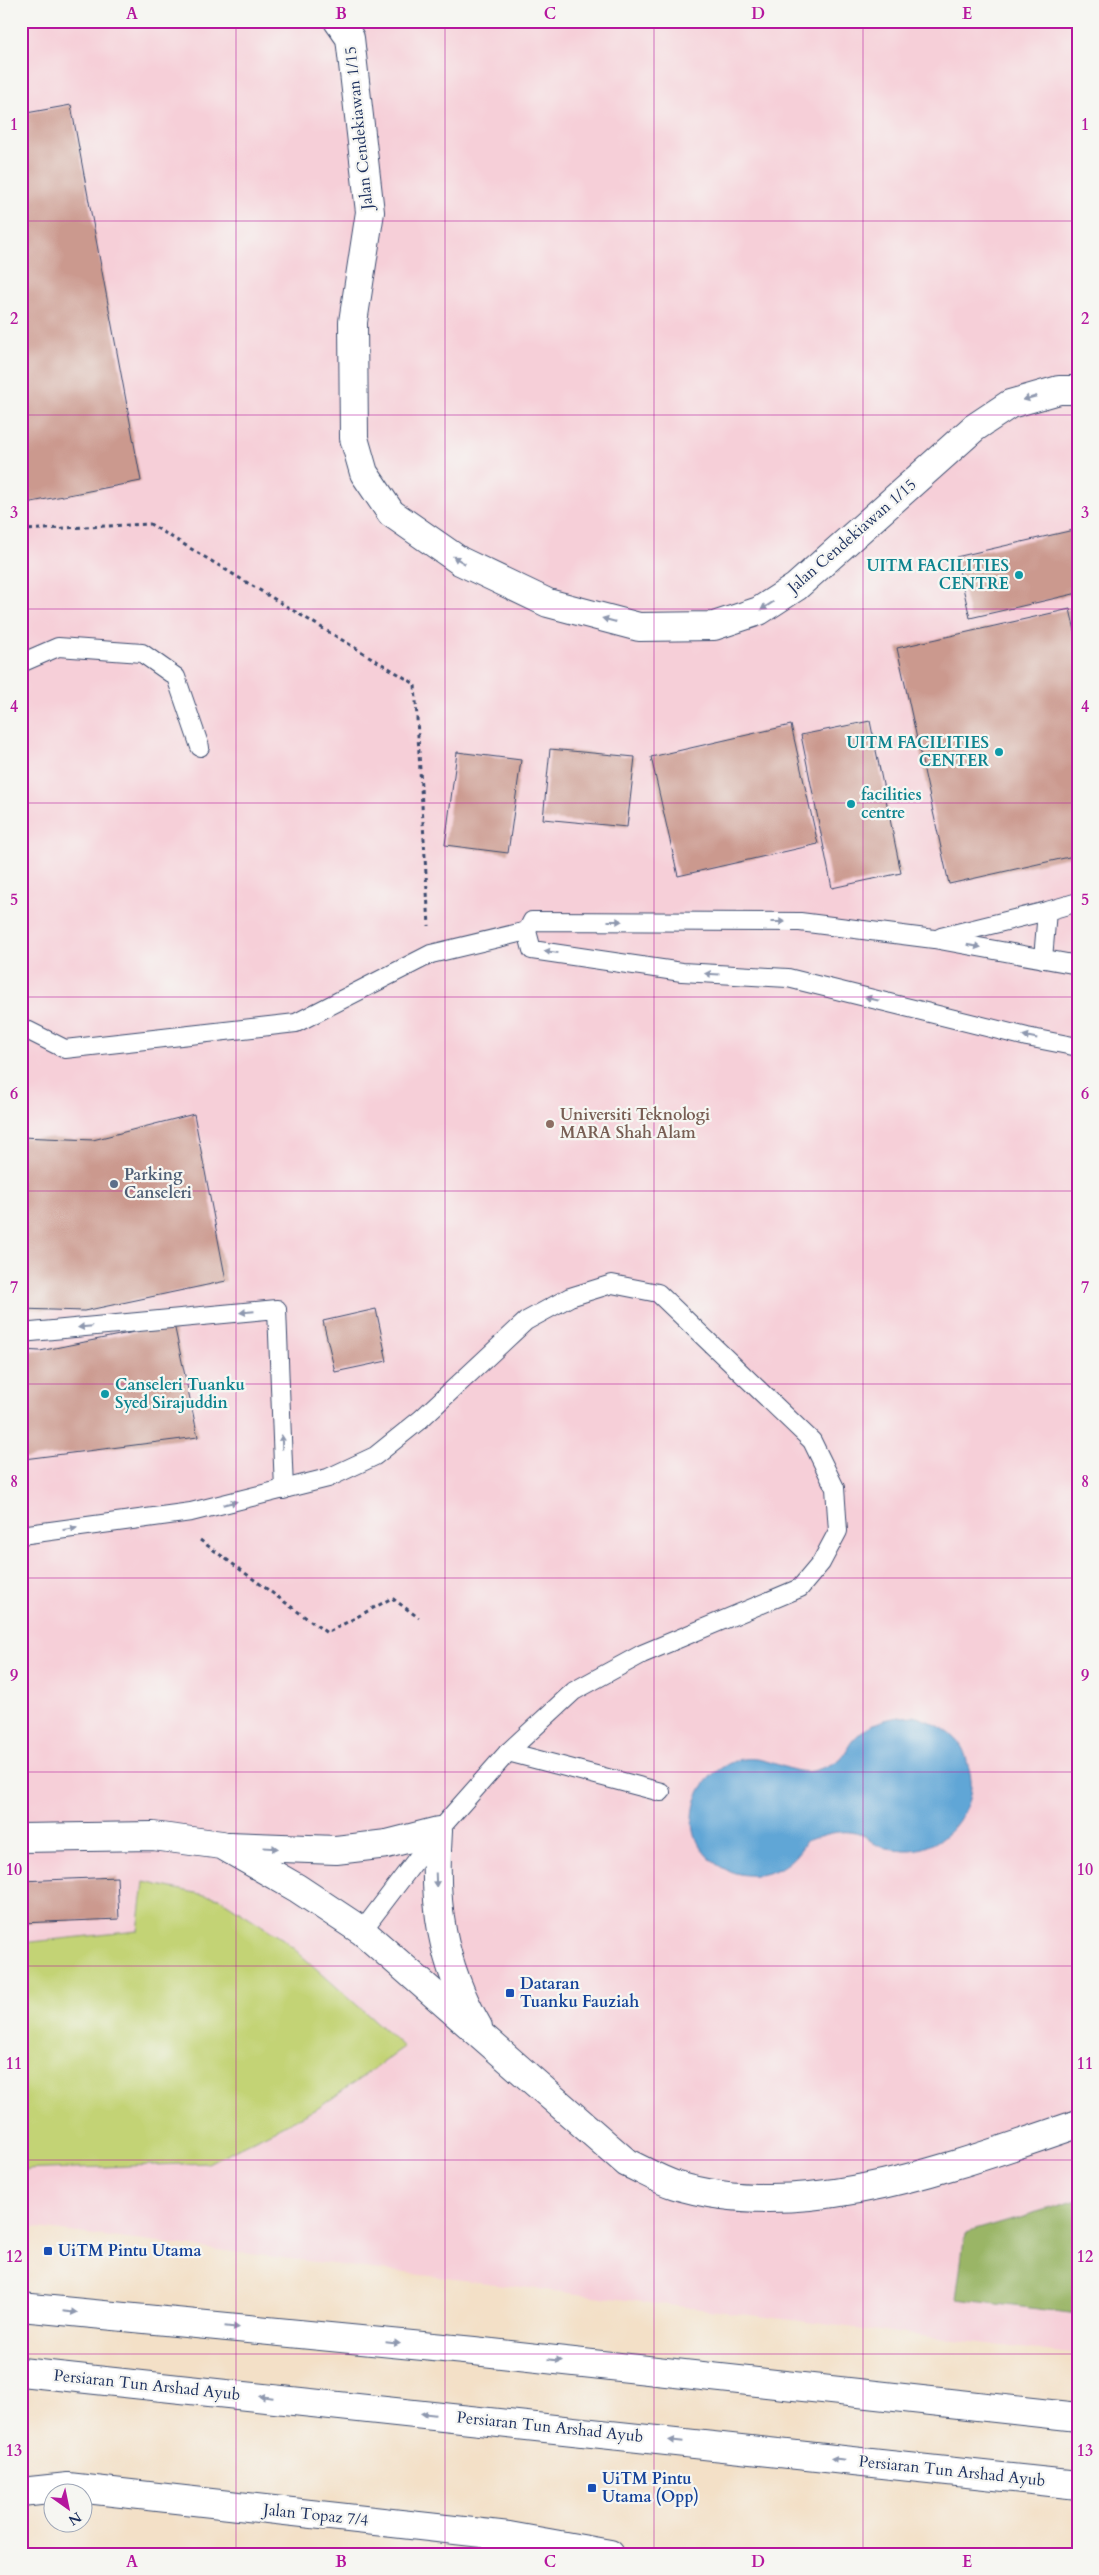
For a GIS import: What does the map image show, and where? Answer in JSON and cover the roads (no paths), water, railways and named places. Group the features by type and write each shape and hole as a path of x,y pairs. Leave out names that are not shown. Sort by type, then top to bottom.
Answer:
{"street":[{"name":"Jalan Cendekiawan 1/15","path":"338,21 350,38 370,212 352,322 354,438 364,473 391,513 460,561 548,603 639,627 714,626 758,611 796,587 974,428 1010,404 1059,390 1078,390"},
{"path":"21,1838 153,1836 222,1845 336,1850 387,1844 438,1831 435,1875 438,1919 448,1962 464,2003 486,2041"},
{"path":"222,1845 297,1888 362,1931 627,2163 675,2185 741,2198 830,2195 921,2175 1078,2124"},
{"path":"21,2307 474,2351 1078,2417"},
{"name":"Persiaran Tun Arshad Ayub","path":"21,2372 1078,2485"},
{"name":"Jalan Topaz 7/4","path":"21,2492 68,2487 508,2536 610,2554"}],"lane":[{"path":"21,663 58,647 142,652 176,677 200,747"},
{"path":"934,939 1078,902"},
{"path":"1043,959 1047,911"},
{"path":"1078,966 934,939 800,922 532,921 527,931 532,950 682,972 788,978 1028,1037 1078,1047"},
{"path":"21,1027 65,1049 296,1023 431,954 527,931"},
{"path":"21,1535 191,1512 328,1478 375,1456 421,1419 526,1321 570,1297 612,1284 658,1293 812,1441 835,1488 838,1531 821,1563 800,1588 642,1654 574,1691 508,1752 438,1831 362,1931"},
{"path":"21,1333 277,1310 284,1490"},
{"path":"508,1752 661,1792"}],"water":[{"path":"914,1716 937,1725 951,1734 962,1747 970,1770 971,1787 965,1811 950,1831 929,1846 905,1850 888,1848 876,1845 862,1835 852,1832 832,1833 806,1841 790,1861 771,1872 750,1875 730,1871 712,1861 699,1845 693,1824 698,1794 713,1774 728,1764 740,1759 752,1759 763,1760 806,1772 816,1770 840,1759 853,1740 873,1724 889,1719"}],"place":[{"name":"UITM FACILITIES CENTRE","path":"1019,575"},
{"name":"UITM FACILITIES CENTER","path":"999,752"},
{"name":"facilities centre","path":"851,804"},
{"name":"Universiti Teknologi MARA Shah Alam","path":"550,1124"},
{"name":"Parking Canseleri","path":"114,1184"},
{"name":"Canseleri Tuanku Syed Sirajuddin","path":"105,1394"},
{"name":"Dataran Tuanku Fauziah","path":"510,1993"},
{"name":"UiTM Pintu Utama","path":"48,2251"},
{"name":"UiTM Pintu Utama (Opp)","path":"592,2488"}]}
